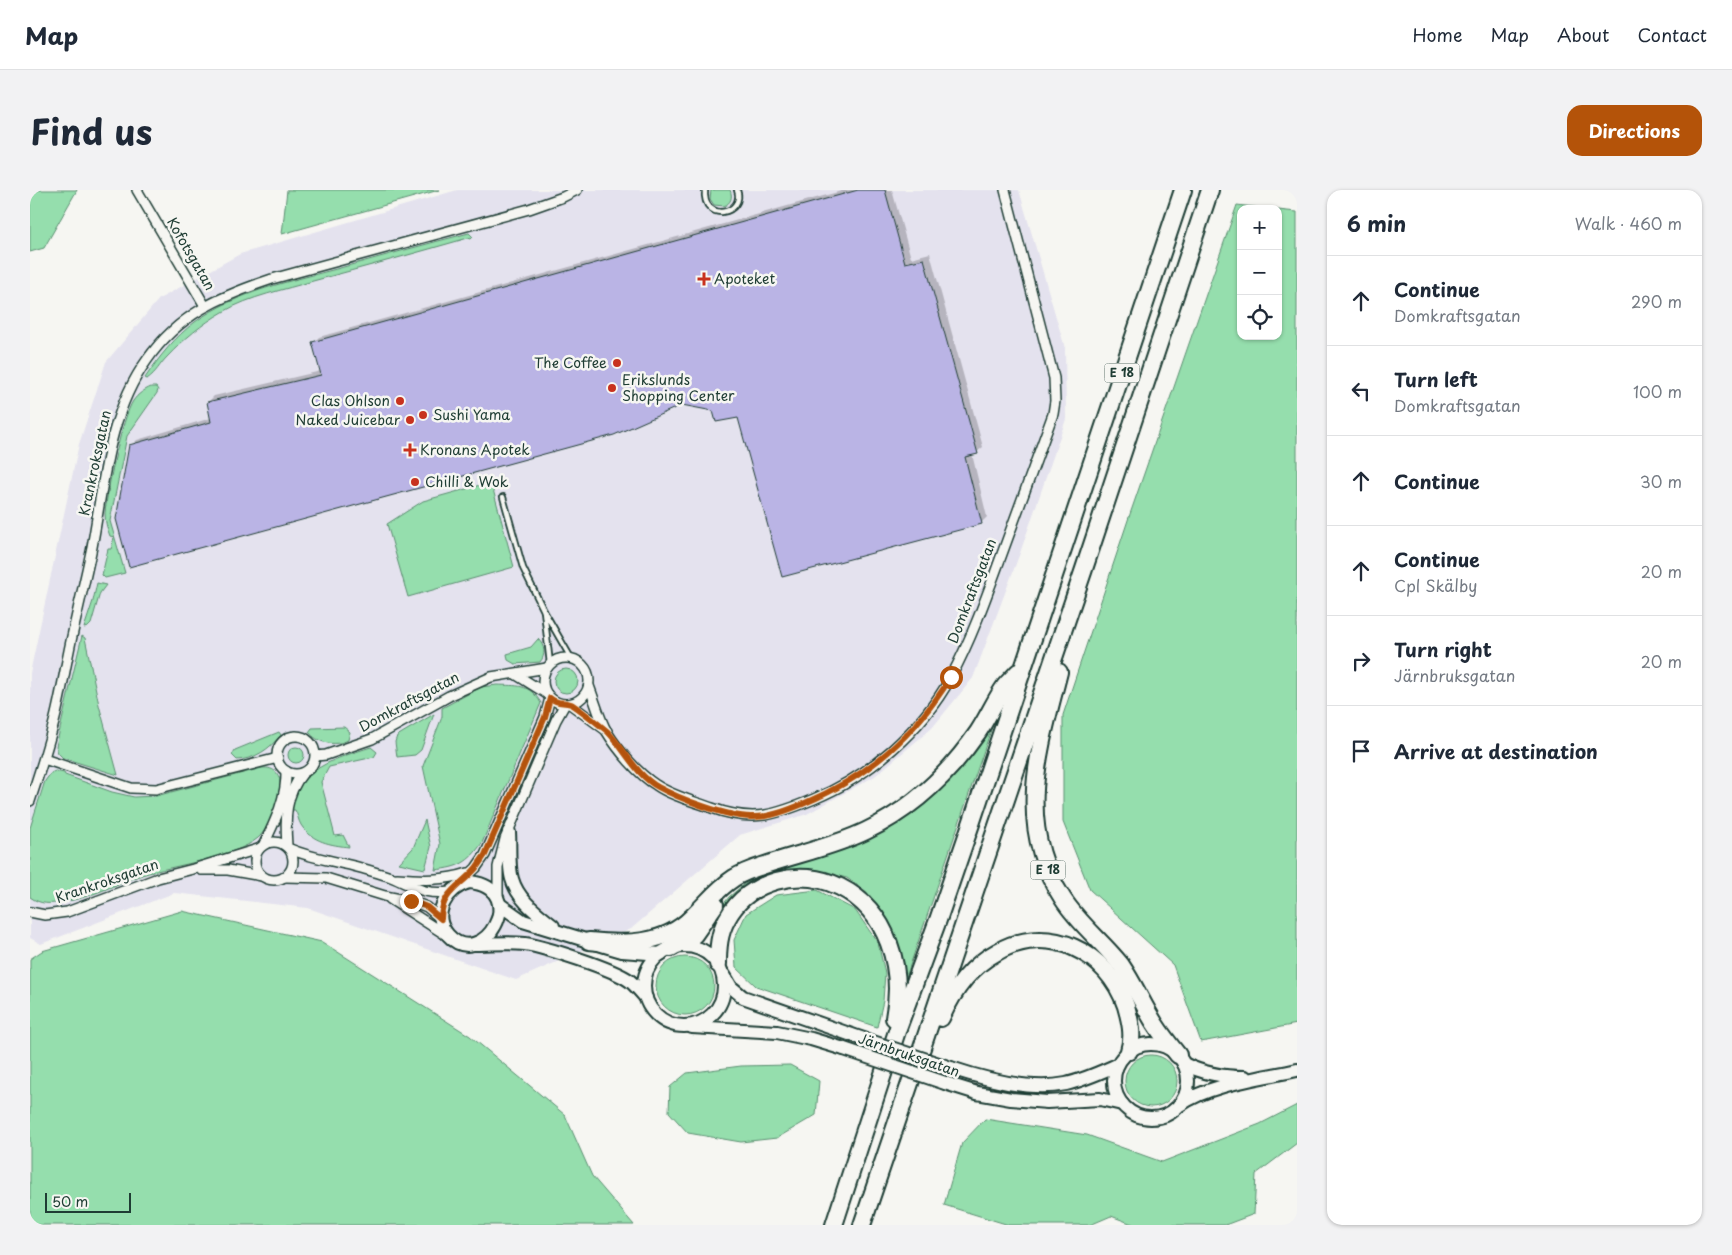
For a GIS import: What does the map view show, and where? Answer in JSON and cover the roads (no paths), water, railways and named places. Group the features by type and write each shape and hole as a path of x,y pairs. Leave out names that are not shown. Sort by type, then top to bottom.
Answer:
{"highway":[{"name":"E 18","path":"834,1225 898,1028 938,920 1183,190"},
{"name":"E 18","path":"862,1225 1210,190"},
{"name":"E 18","path":"1056,649 1061,666 1046,725 1034,787 1035,820 1042,854 1051,877 1073,913 1120,964 1155,1024 1181,1060"},
{"name":"E 18","path":"666,951 694,935 712,908 737,882 767,864 850,838 881,824 909,805 936,783 959,758 984,724 1005,686 1023,667"},
{"path":"589,941 624,944 660,938 676,930 690,919 734,878 750,869 767,864"},
{"name":"E 18","path":"720,968 720,936 726,921 734,908 759,887 774,881 807,878 839,886 853,895 866,906 880,926 891,949 895,965 897,998 886,1048 874,1076 878,1088"},
{"name":"E 18","path":"925,1040 936,1029 960,984 984,960 998,951 1013,945 1045,940 1061,943 1084,952 1104,967 1114,980 1122,994 1127,1010 1132,1040 1129,1051"}],"street":[{"name":"Kofotsgatan","path":"136,190 205,306"},
{"name":"Krankroksgatan","path":"30,801 57,711 92,548 108,456 119,414 132,383 155,349 177,327 205,306 236,291 272,279 529,209 577,190"},
{"name":"Domkraftsgatan","path":"568,704 607,731 644,777 667,792 729,814 751,817 772,815 793,808 823,796 850,781 876,764 896,747 928,711 951,677 972,632 1052,414 1055,401 1054,378 1005,190"},
{"path":"452,939 444,930 441,919 444,902 453,890 476,868 485,855 545,717 548,696 543,680 548,666 560,658 570,658 580,662 586,669 589,677 589,686 581,699 568,704 557,702 548,696 516,674"},
{"name":"Domkraftsgatan","path":"316,756 326,755 372,739 448,696 491,677 516,674 548,666"},
{"name":"Domkraftsgatan","path":"589,686 607,731"},
{"path":"473,944 483,940 494,929 498,918 498,867 505,839 556,720 568,704"},
{"path":"285,877 293,864 293,856 288,848 286,807 296,782 312,766 316,756 310,741 303,737 295,736 288,738 278,750 280,765 286,771 294,774 304,773"},
{"path":"44,759 131,788 156,789 278,758"},
{"path":"262,876 256,868 254,858 274,821 284,792 286,771"},
{"path":"509,832 511,878 516,889 531,908 556,930"},
{"path":"194,870 271,841 280,842 303,855 391,877 423,892 453,890 461,884 479,883 494,892 498,901 523,921 622,951 666,951 682,946 696,948 705,952 720,968 724,983 723,996 716,1011 707,1020 688,1026 672,1024 659,1018 651,1008 644,989 648,970 652,962 666,951"},
{"path":"391,877 427,880 446,879 468,873 476,868"},
{"name":"Krankroksgatan","path":"30,912 45,914 67,912 158,878 194,870"},
{"path":"194,870 228,870 262,876 269,880 285,877 326,878 385,896 419,903 433,911 441,919"},
{"path":"385,896 462,944 515,943 533,945 615,972 630,981 646,998"},
{"name":"Järnbruksgatan","path":"720,968 731,987 743,997 951,1068 997,1080 1047,1086 1064,1084 1080,1080 1117,1065"},
{"name":"Järnbruksgatan","path":"688,1026 777,1032 812,1039 977,1093 1011,1099 1047,1102 1100,1099 1122,1104"},
{"path":"1147,1044 1157,1044 1168,1048 1181,1060 1202,1072 1218,1075 1253,1076 1292,1071 1236,1083 1201,1094 1165,1115 1153,1118 1130,1112 1122,1104 1116,1093 1114,1083 1117,1065 1129,1051 1147,1044"},
{"path":"1175,1109 1183,1100 1187,1089 1188,1076 1181,1060"}],"lane":[{"path":"705,190 704,200 710,209 719,213 730,210 736,204 739,195 737,190"},
{"path":"503,497 523,568 570,658"},
{"path":"544,611 548,666"}],"place":[{"name":"Apoteket","path":"704,279"},
{"name":"The Coffee","path":"617,363"},
{"name":"Erikslunds Shopping Center","path":"612,388"},
{"name":"Clas Ohlson","path":"400,401"},
{"name":"Sushi Yama","path":"423,415"},
{"name":"Naked Juicebar","path":"410,420"},
{"name":"Kronans Apotek","path":"410,450"},
{"name":"Chilli & Wok","path":"415,482"}]}
